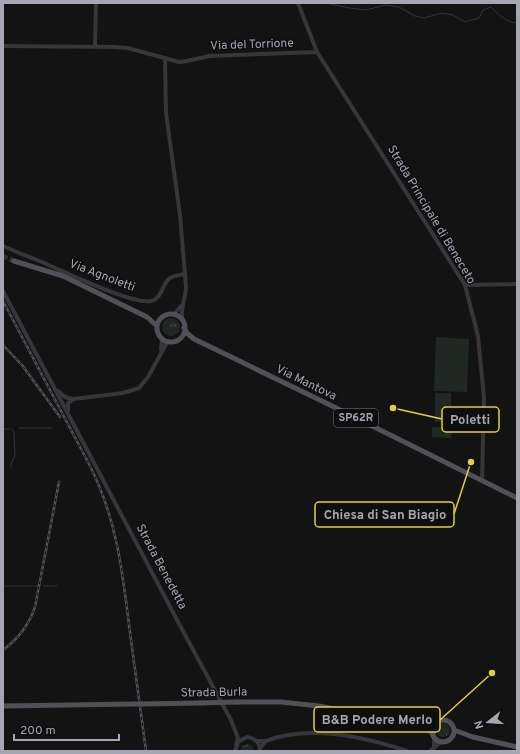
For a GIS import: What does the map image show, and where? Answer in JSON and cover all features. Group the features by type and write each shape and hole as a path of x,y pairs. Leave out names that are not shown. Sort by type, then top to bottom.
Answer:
{"main road":[{"path":"14,261 63,276 147,317 157,326"},
{"path":"147,317 161,317 167,314 174,314 180,318 183,321 184,328 182,336 179,339"},
{"path":"161,317 157,326 158,334 168,341"},
{"name":"Via Mantova","path":"184,328 194,339 517,498"},
{"name":"Via Mantova","path":"168,341 187,338 194,339"},
{"name":"Strada Burla","path":"3,706 281,702 319,706 423,726 435,724 440,720 446,720 452,724 454,730 465,735 517,747"},
{"path":"434,735 433,727 435,724"},
{"name":"Strada Burla","path":"423,726 442,741 458,735 465,735"},
{"path":"451,738 454,730"}],"street":[{"path":"95,46 96,3"},
{"name":"Strada Principale di Beneceto","path":"298,3 317,52 465,285 478,336 484,398 482,481"},
{"name":"Via del Torrione","path":"3,46 95,46 128,48 179,62 187,62 209,56 317,52"},
{"path":"165,59 166,113 180,215 185,274 186,295 182,306 183,321"},
{"name":"Via Agnoletti","path":"4,246 107,290 136,300 151,301 155,299 169,279 185,274"},
{"path":"465,285 517,284"},
{"name":"Strada Benedetta","path":"3,291 210,680 238,738 234,751"},
{"path":"174,314 182,306"},
{"name":"Strada Benedetta","path":"161,352 162,338"},
{"name":"Strada Benedetta","path":"55,388 61,395 74,399 123,393 139,388 148,377 168,341"},
{"name":"Strada Benedetta","path":"65,397 68,403 68,415"},
{"path":"60,398 64,402 68,403"},
{"name":"Strada Benedetta","path":"68,403 74,399"},
{"name":"Strada Benedetta","path":"234,728 240,734 256,740 266,741 312,733 330,734 374,740 407,751"},
{"path":"434,735 434,747"},
{"path":"236,745 240,739 247,737"},
{"path":"256,740 260,750"},
{"path":"260,750 266,741"},
{"path":"430,751 442,741"}],"green space":[{"path":"171,318 177,321 180,327 177,333 171,336 165,333 162,327 165,321"},
{"path":"436,337 469,339 467,392 434,391"},
{"path":"435,393 451,393 451,422 435,422"},
{"path":"432,427 452,428 451,438 432,437"},
{"path":"443,723 448,725 450,730 448,735 443,737 438,735 436,730 438,725"},
{"path":"247,744 252,746 254,751 240,751 242,746"}],"waterway":[{"path":"325,3 366,10 385,5 399,7 415,16 424,18 442,13 453,15 465,22 479,18 483,10 491,7 506,20 517,23"},
{"path":"19,428 52,428"},
{"path":"3,429 10,429"},
{"path":"11,467 11,463 15,456 14,432 12,429"},
{"path":"3,586 39,586"},
{"path":"44,586 57,586"}],"tunnel":[{"path":"3,256 14,261"}],"railway":[{"path":"3,301 89,464 106,503 112,523 124,583 146,751"},
{"path":"3,345 22,365 60,417"},
{"path":"3,650 22,631 30,620 35,607 59,482"}],"place":[{"name":"Poletti","path":"393,408"},
{"name":"Chiesa di San Biagio","path":"471,462"},
{"name":"B&B Podere Merlo","path":"492,673"}]}
